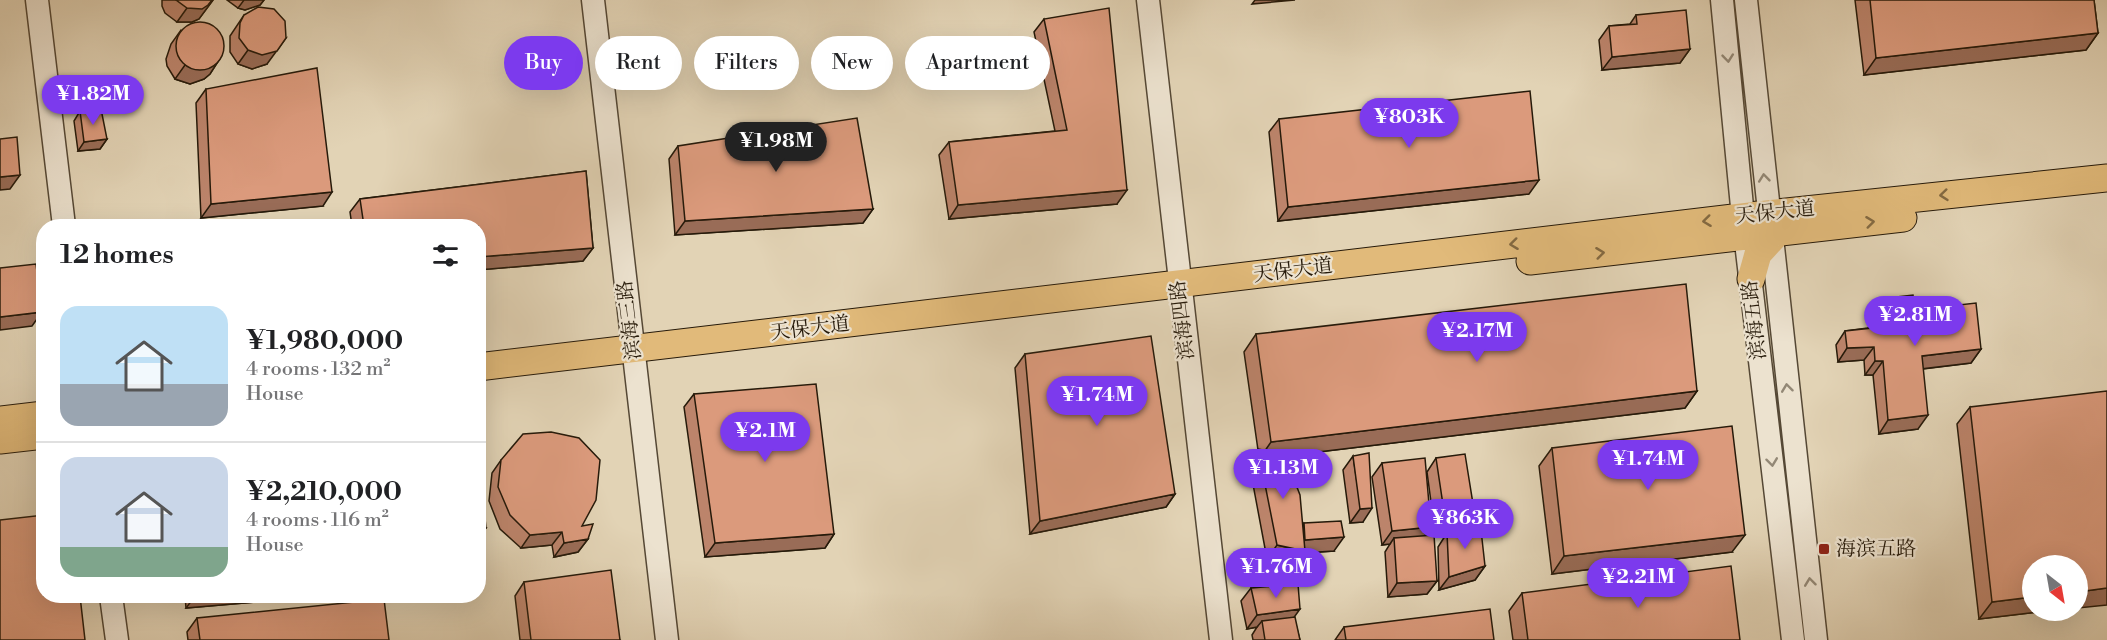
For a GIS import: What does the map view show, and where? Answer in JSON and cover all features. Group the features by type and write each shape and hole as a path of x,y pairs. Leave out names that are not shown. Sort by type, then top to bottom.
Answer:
{"main road":[{"name":"天保大道","path":"1820,218 2107,178"},
{"name":"天保大道","path":"1820,218 2107,195"},
{"path":"1763,278 1758,254 1762,228 1802,216 1820,218"},
{"name":"天保大道","path":"486,383 634,358 1179,293 1762,228"},
{"name":"天保大道","path":"486,367 634,358"},
{"path":"0,420 36,416"},
{"path":"0,440 36,436"}],"street":[{"path":"37,0 63,219"},
{"name":"滨海三路","path":"593,0 667,640"},
{"name":"滨海四路","path":"1148,0 1179,293 1221,640"},
{"path":"1722,0 1762,228"},
{"path":"1746,0 1762,228"},
{"path":"1763,278 1794,238 1820,218"},
{"name":"滨海五路","path":"1763,278 1793,640"},
{"name":"滨海五路","path":"1763,278 1816,640"},
{"path":"112,603 117,640"}],"building":[{"path":"176,0 212,0 202,9 187,8"},
{"path":"1870,0 2094,0 2098,33 1876,58"},
{"path":"258,7 274,9 285,21 286,38 277,51 262,55 248,50 239,38 240,23 244,15"},
{"path":"1109,8 1127,190 958,205 949,142 1067,130 1050,48 1050,36 1048,36 1044,19"},
{"path":"1686,10 1690,49 1612,57 1609,26 1637,24 1636,15"},
{"path":"200,22 217,29 224,46 217,63 200,70 183,63 176,46 183,29"},
{"path":"317,68 332,192 211,204 206,89"},
{"path":"1530,91 1539,180 1288,207 1279,119"},
{"path":"101,109 107,139 84,142 80,111"},
{"path":"857,118 873,209 685,221 678,146"},
{"path":"17,137 20,175 0,177 0,139"},
{"path":"586,171 593,248 486,256 486,219 363,219 360,199"},
{"path":"36,264 36,313 0,317 0,268"},
{"path":"1686,284 1697,391 1271,442 1256,334"},
{"path":"1913,295 1915,310 1976,303 1981,349 1922,356 1928,415 1888,420 1883,361 1875,361 1874,347 1847,348 1845,331 1872,328 1872,323 1877,323 1876,316 1883,305 1898,302 1897,297"},
{"path":"1151,336 1175,494 1040,521 1025,354"},
{"path":"816,384 834,534 715,543 694,394"},
{"path":"2107,391 2107,588 2088,591 2088,555 2022,555 2022,598 1992,602 1970,407"},
{"path":"1732,426 1745,535 1564,556 1552,448"},
{"path":"551,432 579,438 600,460 596,500 582,526 593,524 588,539 564,543 562,532 530,535 510,515 498,487 501,460 523,434"},
{"path":"1258,449 1284,454 1300,495 1305,551 1277,545"},
{"path":"1369,453 1372,508 1360,509 1353,456"},
{"path":"1465,454 1474,510 1445,518 1436,458"},
{"path":"1425,458 1431,527 1392,531 1382,463"},
{"path":"36,516 36,603 81,603 85,640 0,640 0,520"},
{"path":"1341,521 1344,537 1305,540 1304,523"},
{"path":"1480,521 1485,566 1449,577 1447,533"},
{"path":"1434,535 1437,581 1397,583 1394,538"},
{"path":"1731,566 1740,640 1528,640 1522,593"},
{"path":"611,570 620,640 531,640 524,582"},
{"path":"1298,584 1300,609 1257,615 1251,588"},
{"path":"345,603 384,603 389,640 200,640 197,618"},
{"path":"1490,609 1494,640 1346,640 1344,627"},
{"path":"1295,617 1300,640 1265,640 1262,621"}],"place":[{"name":"海滨五路","path":"1824,549"}]}
